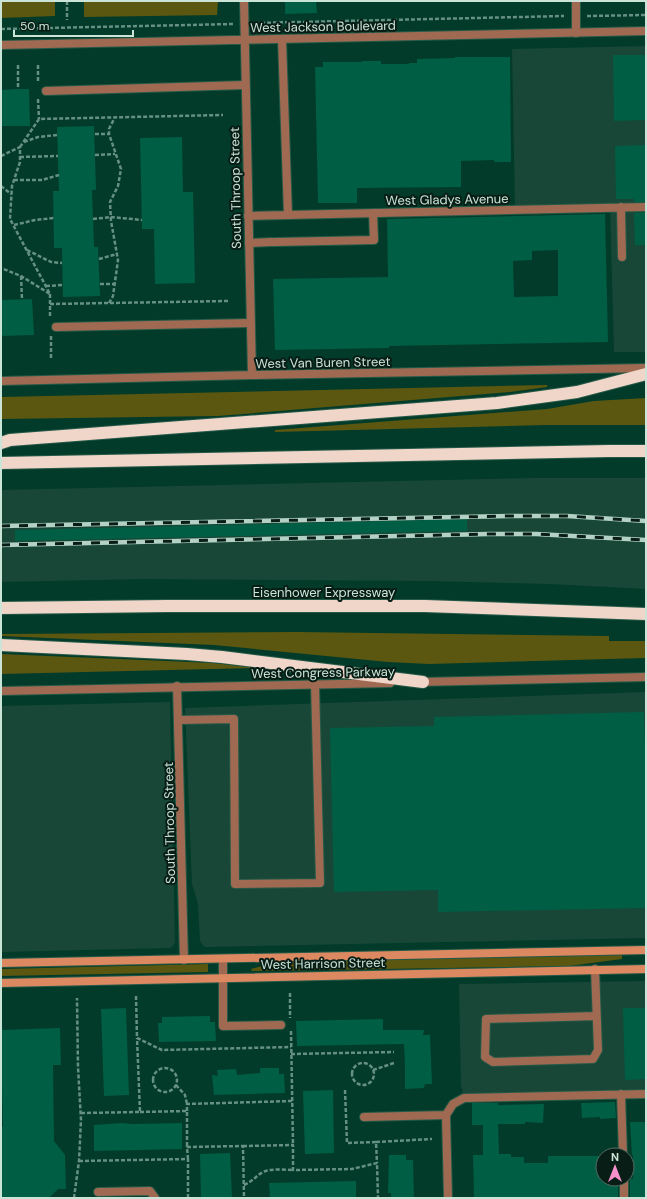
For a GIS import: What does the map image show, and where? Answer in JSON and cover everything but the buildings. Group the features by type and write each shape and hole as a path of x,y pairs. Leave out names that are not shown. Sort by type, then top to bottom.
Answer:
{"highway":[{"path":"1,443 10,440 497,403 577,392 646,374"},
{"path":"1,463 646,451"},
{"name":"Eisenhower Expressway","path":"1,608 167,606 425,606 646,614"},
{"path":"1,645 222,657 423,682"}],"main road":[{"name":"West Harrison Street","path":"1,963 646,950"},
{"name":"West Harrison Street","path":"1,983 646,969"}],"street":[{"name":"South Throop Street","path":"244,1 252,375"},
{"path":"576,1 576,33"},
{"name":"West Jackson Boulevard","path":"1,45 646,31"},
{"path":"282,39 288,214"},
{"path":"46,91 245,86"},
{"path":"621,207 622,257"},
{"name":"West Gladys Avenue","path":"248,216 646,207"},
{"path":"248,242 374,240 373,213"},
{"path":"56,327 250,323"},
{"name":"West Van Buren Street","path":"1,380 646,368"},
{"name":"West Congress Parkway","path":"1,691 646,677"},
{"path":"178,720 234,719 235,884 320,883 315,684"},
{"name":"South Throop Street","path":"177,686 184,960"},
{"path":"223,959 224,1026 281,1025"},
{"path":"594,969 598,1050 593,1059 493,1062 485,1057 486,1019 596,1016"},
{"path":"621,1094 623,1147"},
{"path":"448,1198 446,1115 453,1104 464,1098 646,1094"},
{"path":"364,1117 446,1115"},
{"path":"624,1187 624,1198"},
{"path":"98,1192 150,1191 155,1198"}],"path":[{"path":"67,1 67,20"},
{"path":"1,29 646,15"},
{"path":"18,65 18,90"},
{"path":"1,268 21,276 50,294 10,219 14,180 20,162 20,147 38,118 224,115"},
{"path":"109,303 113,296 118,260 110,202 118,186 121,169 109,134 109,129 115,117"},
{"path":"95,134 109,134"},
{"path":"23,142 38,137 58,136"},
{"path":"1,156 20,147"},
{"path":"95,155 115,154"},
{"path":"20,157 58,156"},
{"path":"14,180 42,180 59,175"},
{"path":"1,186 12,194"},
{"path":"93,219 111,217 142,220"},
{"path":"14,225 35,220 54,218"},
{"path":"27,250 34,255 51,262 62,263"},
{"path":"99,259 117,254"},
{"path":"21,276 22,299"},
{"path":"100,284 115,284"},
{"path":"46,286 63,285"},
{"path":"50,304 228,301"},
{"path":"290,993 293,1170"},
{"path":"136,996 140,1112"},
{"path":"74,1198 79,1161 81,1113 77,998"},
{"path":"137,1038 162,1050 291,1047"},
{"path":"291,1054 394,1052"},
{"path":"361,1062 367,1063 373,1070 373,1078 370,1083 364,1085 358,1084 354,1081 352,1070 361,1062"},
{"path":"373,1070 394,1063"},
{"path":"176,1085 172,1090 166,1092 160,1091 155,1087 152,1080 154,1074 158,1069 165,1067 171,1069 175,1073 177,1079 176,1085 185,1096 188,1147 188,1198"},
{"path":"345,1090 347,1142 432,1139"},
{"path":"186,1104 292,1101"},
{"path":"81,1113 186,1110"},
{"path":"376,1142 378,1198"},
{"path":"188,1147 293,1145"},
{"path":"243,1146 244,1198"},
{"path":"79,1161 188,1159"},
{"path":"244,1185 252,1182 264,1172 270,1170 352,1169 377,1163"}],"shaded area":[{"path":"1,1 55,1 55,16 1,18"},
{"path":"218,1 217,15 84,17 84,2"},
{"path":"646,46 646,352 614,352 610,207 515,209 512,49"},
{"path":"547,385 547,387 510,392 218,416 1,419 1,397"},
{"path":"646,398 646,425 546,425 275,432 275,430 547,409 594,401"},
{"path":"535,478 646,478 646,589 550,584 428,581 143,579 1,582 1,490"},
{"path":"297,632 609,636 609,641 646,641 646,658 429,664 388,662 214,645 1,636 1,634"},
{"path":"1,654 213,663 259,668 1,674"},
{"path":"646,692 646,938 205,947 200,941 198,904 192,884 185,708"},
{"path":"170,702 175,942 173,946 170,948 1,952 1,706"},
{"path":"622,955 622,959 569,966 252,971 251,969 276,962"},
{"path":"208,964 208,972 1,976 1,969"},
{"path":"646,981 646,1093 464,1098 461,1085 459,984"}],"railway":[{"path":"1,526 511,516 567,516 646,521"},
{"path":"1,545 489,534 536,534 646,540"}]}
